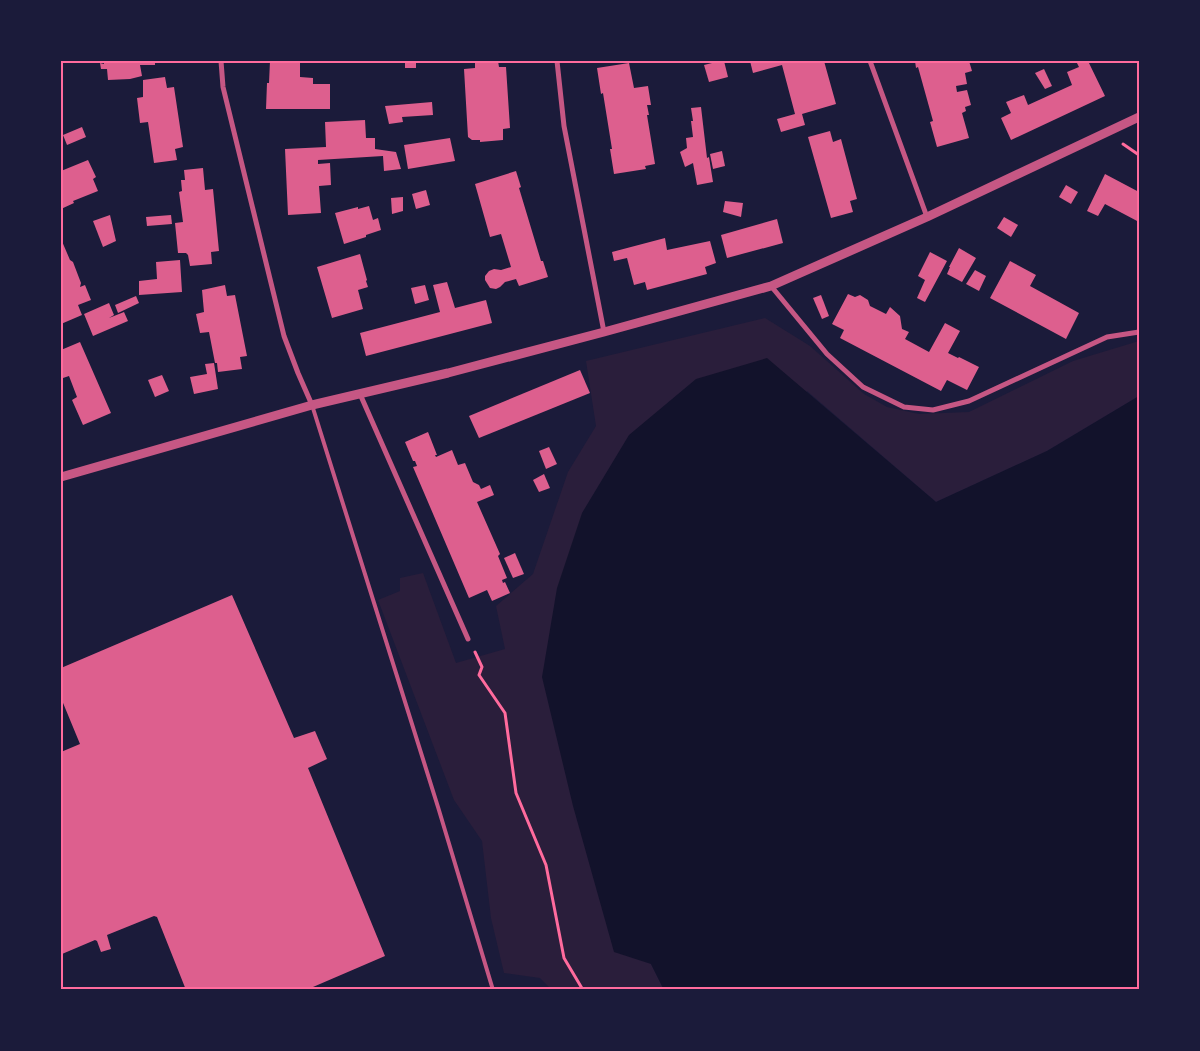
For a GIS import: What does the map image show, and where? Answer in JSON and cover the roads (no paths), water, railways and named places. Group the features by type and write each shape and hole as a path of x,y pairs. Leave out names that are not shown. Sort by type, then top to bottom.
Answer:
{"street":[{"path":"221,61 223,87 284,336 312,405"},
{"path":"557,61 564,126 604,332"},
{"path":"870,61 927,216"},
{"path":"61,477 312,405 604,332 771,286 1139,117"},
{"path":"771,286 827,354 863,387 904,407 933,410 969,400 1107,337 1139,332"},
{"path":"360,394 468,638"}],"lane":[{"path":"312,405 435,797 493,990"}]}
